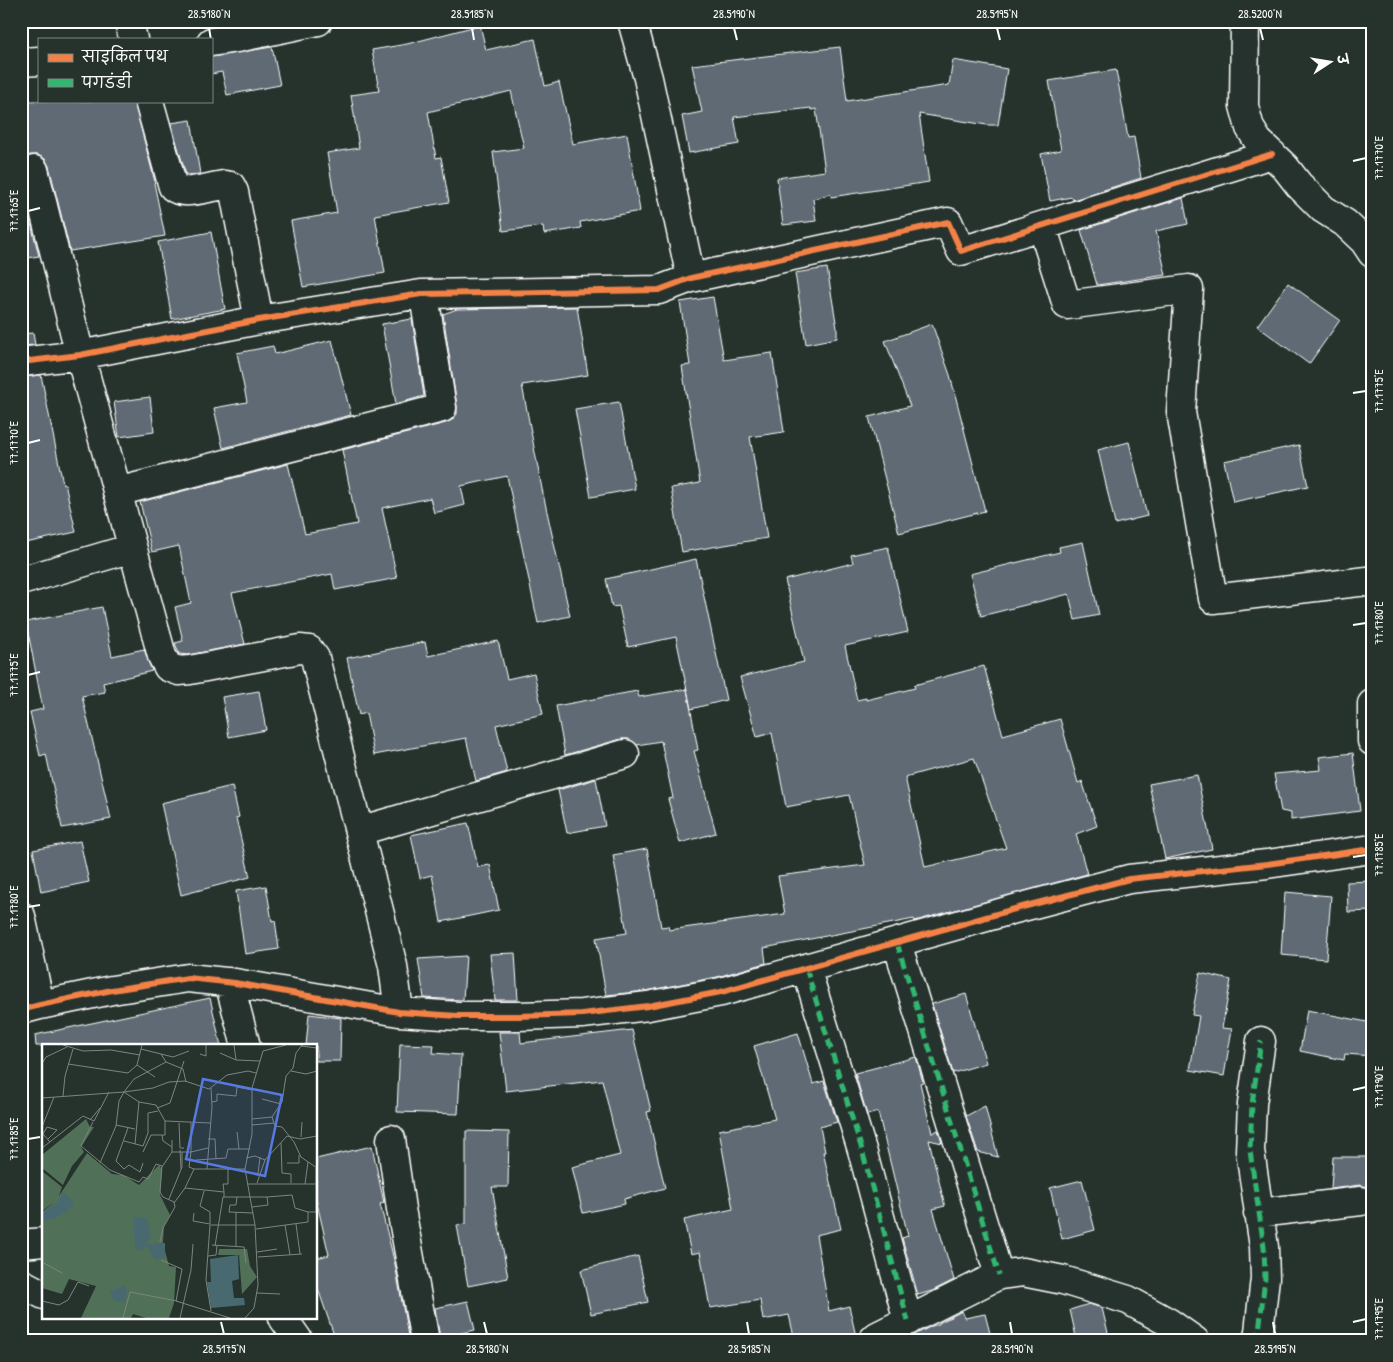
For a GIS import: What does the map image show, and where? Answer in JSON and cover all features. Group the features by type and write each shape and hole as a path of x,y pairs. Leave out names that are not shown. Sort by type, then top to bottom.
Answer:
{"street":[{"path":"128,21 133,38"},
{"path":"212,42 318,21"},
{"path":"632,21 648,78 691,278"},
{"path":"1245,21 1244,106 1250,128 1258,141 1323,209 1345,223 1364,241 1372,253"},
{"path":"21,62 38,61"},
{"path":"149,102 173,187 186,192 225,185 231,186 234,192 259,320"},
{"path":"21,362 80,355 259,320 421,294 659,290 691,278 948,222 961,251 1272,154"},
{"path":"34,170 80,355 162,656 168,667 179,671 300,649 309,650 316,658 392,966 399,1012"},
{"path":"1042,226 1067,306 1188,289 1181,412 1213,598 1367,581 1372,584"},
{"path":"117,492 442,408 425,302 421,294"},
{"path":"21,581 132,548"},
{"path":"1372,704 1372,741"},
{"path":"359,831 624,754"},
{"path":"21,916 30,1008 112,990 188,978 229,982 399,1012 484,1016 582,1014 648,1006 703,996 1011,910 1130,879 1267,864 1372,849"},
{"path":"897,943 999,1275"},
{"path":"806,968 862,1150 908,1321"},
{"path":"229,982 245,1044"},
{"path":"1258,1341 1265,1278 1264,1247 1250,1151 1252,1104 1261,1041"},
{"path":"391,1139 401,1210 425,1341"},
{"path":"1258,1213 1361,1201"},
{"path":"21,1244 42,1242"},
{"path":"872,1341 877,1336 999,1275 1023,1272 1094,1288 1128,1300 1168,1322 1195,1341"},
{"path":"21,1283 42,1294"},
{"path":"284,1320 299,1341"}],"building":[{"path":"211,21 241,21 211,26"},
{"path":"480,25 486,50 535,39 545,86 559,82 573,144 627,134 640,211 580,222 581,228 544,234 543,226 503,231 493,152 524,148 511,91 428,112 436,158 441,157 449,202 375,215 385,273 303,287 291,221 337,213 327,153 359,148 351,95 379,91 372,50 407,44"},
{"path":"272,47 280,85 227,95 222,72 212,74 212,57"},
{"path":"840,47 847,101 949,85 953,60 1007,69 998,125 987,125 919,114 929,182 831,197 830,194 813,199 816,221 783,225 777,178 825,171 816,109 734,117 739,144 689,153 682,116 702,112 692,65"},
{"path":"1116,70 1128,138 1134,137 1141,178 1073,200 1072,197 1050,201 1041,154 1061,150 1049,81"},
{"path":"21,101 134,102 155,182 165,236 70,251 49,166 45,159 38,155 30,155 21,162"},
{"path":"191,120 200,174 186,175 171,123"},
{"path":"21,183 39,256 21,259"},
{"path":"1183,198 1188,224 1156,231 1166,275 1097,285 1081,230"},
{"path":"211,232 225,309 172,319 158,242"},
{"path":"827,268 837,338 806,344 795,273"},
{"path":"1288,283 1340,320 1309,364 1257,326"},
{"path":"713,297 724,360 772,353 784,432 750,437 767,538 682,552 671,488 700,483 682,366 690,365 680,302"},
{"path":"577,307 588,375 522,385 542,489 570,616 538,623 507,476 461,486 465,505 434,513 430,498 382,508 397,578 335,590 332,574 232,593 245,644 188,655 179,654 175,643 183,641 175,607 191,603 179,546 152,552 140,502 288,464 305,534 357,524 342,450 446,423 457,414 443,314 457,309"},
{"path":"412,319 424,396 396,404 382,324"},
{"path":"932,324 950,375 985,511 899,533 869,417 910,406 885,341"},
{"path":"33,333 35,345 21,346 21,334"},
{"path":"332,340 351,415 223,448 214,408 247,402 237,353 273,346 275,354"},
{"path":"41,375 63,484 65,484 76,532 21,544 21,377"},
{"path":"150,397 154,432 119,437 114,402"},
{"path":"619,402 635,489 591,497 575,409"},
{"path":"1129,442 1147,516 1115,524 1098,450"},
{"path":"1299,445 1308,486 1233,502 1224,461"},
{"path":"1083,542 1099,615 1075,620 1069,594 981,616 970,574 1060,552 1059,547"},
{"path":"888,547 908,632 845,646 857,700 866,698 866,700 915,688 914,685 984,666 1003,735 1060,719 1078,783 1082,781 1097,826 1076,834 1087,874 915,921 914,919 764,948 766,963 717,977 646,991 606,995 596,938 627,933 613,855 647,849 661,927 668,926 669,930 785,914 778,876 865,865 849,795 786,807 772,733 757,737 740,677 804,662 785,580 853,563 851,555","holes":["974,758 1006,848 925,867 905,777"]},
{"path":"696,559 726,700 691,709 676,637 628,647 619,606 612,607 606,579"},
{"path":"102,607 112,656 144,649 152,671 103,683 105,692 82,696 111,819 62,828 46,754 40,756 30,712 43,709 26,622"},
{"path":"498,641 507,679 534,673 543,714 496,725 507,772 476,781 466,738 374,755 366,713 359,715 347,658 425,642 428,656"},
{"path":"687,689 698,750 694,751 716,833 680,843 668,799 673,798 661,741 637,745 629,739 621,739 565,755 556,706 637,691 639,697"},
{"path":"259,691 266,730 229,737 222,697"},
{"path":"1353,753 1360,811 1291,820 1291,813 1281,811 1274,774 1321,770 1319,757"},
{"path":"1197,775 1212,849 1165,859 1149,784"},
{"path":"596,779 605,826 567,833 558,790"},
{"path":"232,786 239,817 236,818 250,877 181,895 161,803"},
{"path":"468,823 478,867 490,865 499,910 441,922 432,875 420,878 411,835"},
{"path":"80,841 89,882 41,892 33,850"},
{"path":"1372,881 1372,911 1348,912 1347,882"},
{"path":"266,886 272,921 275,920 279,949 245,954 236,891"},
{"path":"1285,892 1331,896 1326,959 1281,955"},
{"path":"515,953 518,1000 495,1000 490,954"},
{"path":"466,956 463,1000 424,998 418,959"},
{"path":"1200,973 1231,980 1222,1028 1232,1029 1224,1076 1190,1070 1199,1016 1192,1015"},
{"path":"966,994 986,1063 953,1073 932,1004"},
{"path":"210,998 221,1044 42,1044 42,1046 36,1046 35,1035"},
{"path":"1307,1010 1372,1023 1372,1056 1345,1054 1344,1060 1300,1051"},
{"path":"309,1014 341,1018 340,1061 318,1061 318,1044 306,1044"},
{"path":"632,1030 651,1111 647,1112 665,1188 624,1199 625,1204 583,1213 572,1167 620,1155 602,1080 506,1091 499,1032 520,1032 521,1043"},
{"path":"798,1033 813,1084 824,1081 837,1122 820,1127 825,1152 823,1152 841,1229 816,1235 829,1311 849,1306 857,1341 795,1341 789,1315 763,1320 760,1300 710,1308 700,1252 691,1254 684,1220 733,1209 719,1130 775,1119 754,1046"},
{"path":"400,1044 434,1045 433,1053 461,1055 458,1114 397,1112"},
{"path":"916,1057 923,1082 920,1083 932,1133 938,1130 942,1143 929,1140 945,1206 933,1209 954,1280 932,1291 918,1295 902,1238 908,1236 878,1112 867,1115 855,1073"},
{"path":"985,1106 998,1157 978,1152 966,1116"},
{"path":"466,1131 509,1132 508,1187 492,1187 508,1278 468,1286 457,1225 466,1224"},
{"path":"372,1146 384,1203 380,1204 395,1264 409,1341 336,1341 318,1289 318,1258 329,1255 318,1208 318,1159"},
{"path":"1333,1157 1370,1157 1368,1187 1359,1185 1331,1189"},
{"path":"1082,1180 1095,1230 1062,1239 1050,1188"},
{"path":"638,1256 648,1302 591,1314 581,1270"},
{"path":"468,1301 475,1330 440,1338 435,1308"},
{"path":"1089,1304 1102,1308 1110,1341 1077,1341 1070,1310"},
{"path":"962,1311 965,1318 985,1314 992,1341 913,1341 912,1336"}],"marked path":[{"path":"897,943 999,1275"},
{"path":"806,968 862,1150 908,1321"},
{"path":"1258,1341 1265,1278 1264,1247 1250,1151 1252,1104 1261,1041"}],"cycle path":[{"path":"21,362 80,355 259,320 421,294 659,290 691,278 948,222 961,251 1272,154"},
{"path":"21,1010 112,990 188,978 235,983 399,1012 458,1016 582,1014 648,1006 721,992 1011,910 1129,879 1267,864 1372,849"}]}
